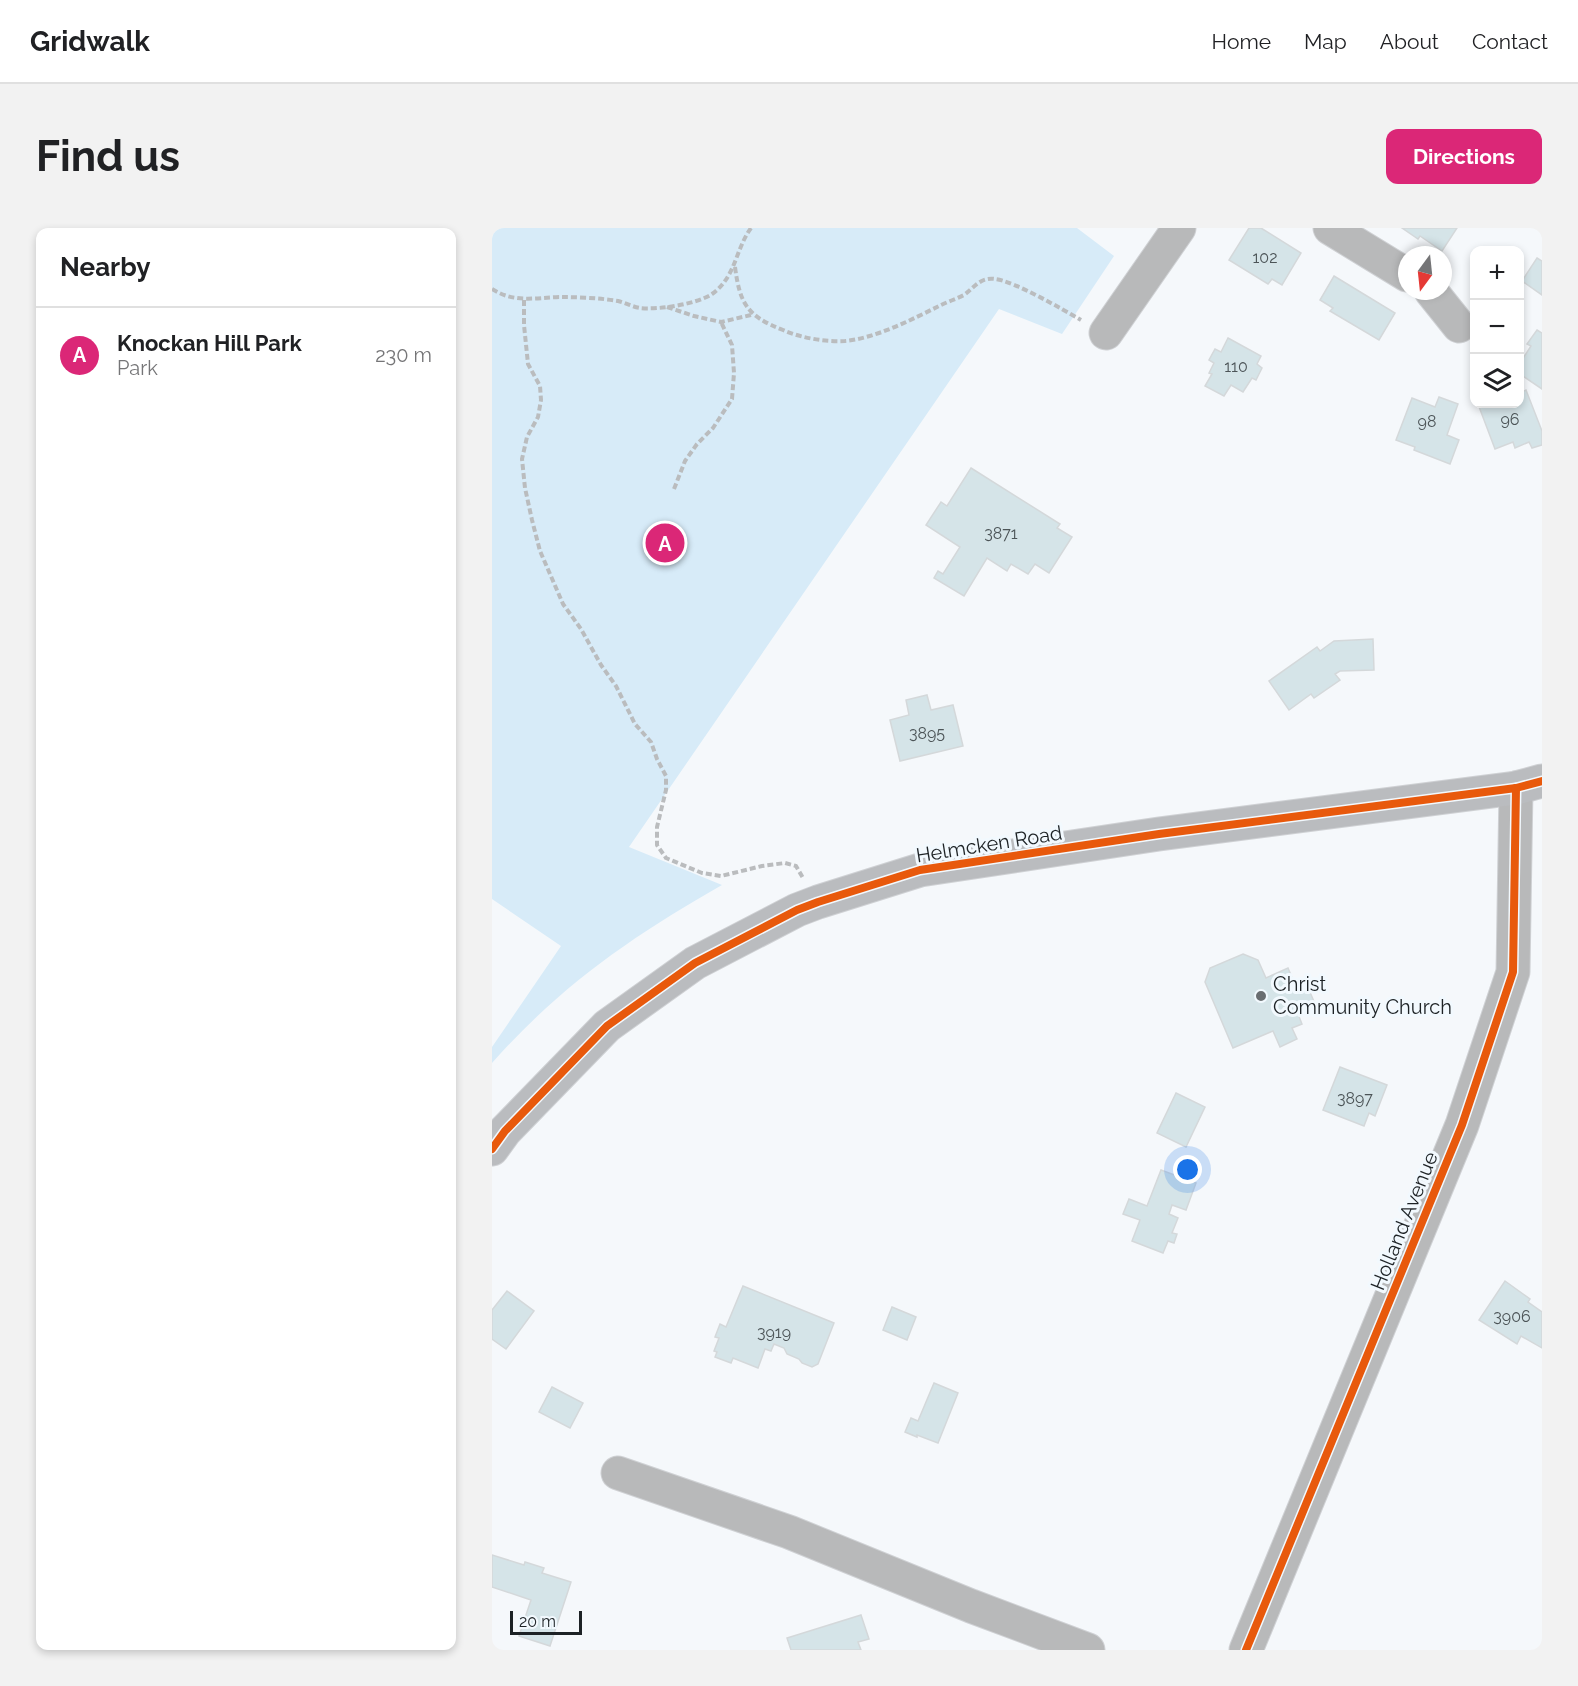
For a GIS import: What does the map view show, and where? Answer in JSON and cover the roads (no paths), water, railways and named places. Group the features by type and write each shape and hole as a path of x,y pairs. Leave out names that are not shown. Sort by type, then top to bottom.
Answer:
{"main road":[{"name":"Helmcken Road","path":"492,1149 505,1131 607,1026 695,963 797,910 818,902 920,870 1159,834 1529,784"}],"street":[{"path":"1106,333 1179,228"},
{"path":"1330,228 1398,270"},
{"path":"1438,300 1460,326"},
{"name":"Holland Avenue","path":"1246,1650 1462,1125 1513,972 1529,784"},
{"path":"618,1473 789,1532 971,1606 1088,1650"}],"place":[{"name":"Knockan Hill Park","path":"665,543"},
{"name":"Christ Community Church","path":"1261,996"}]}
